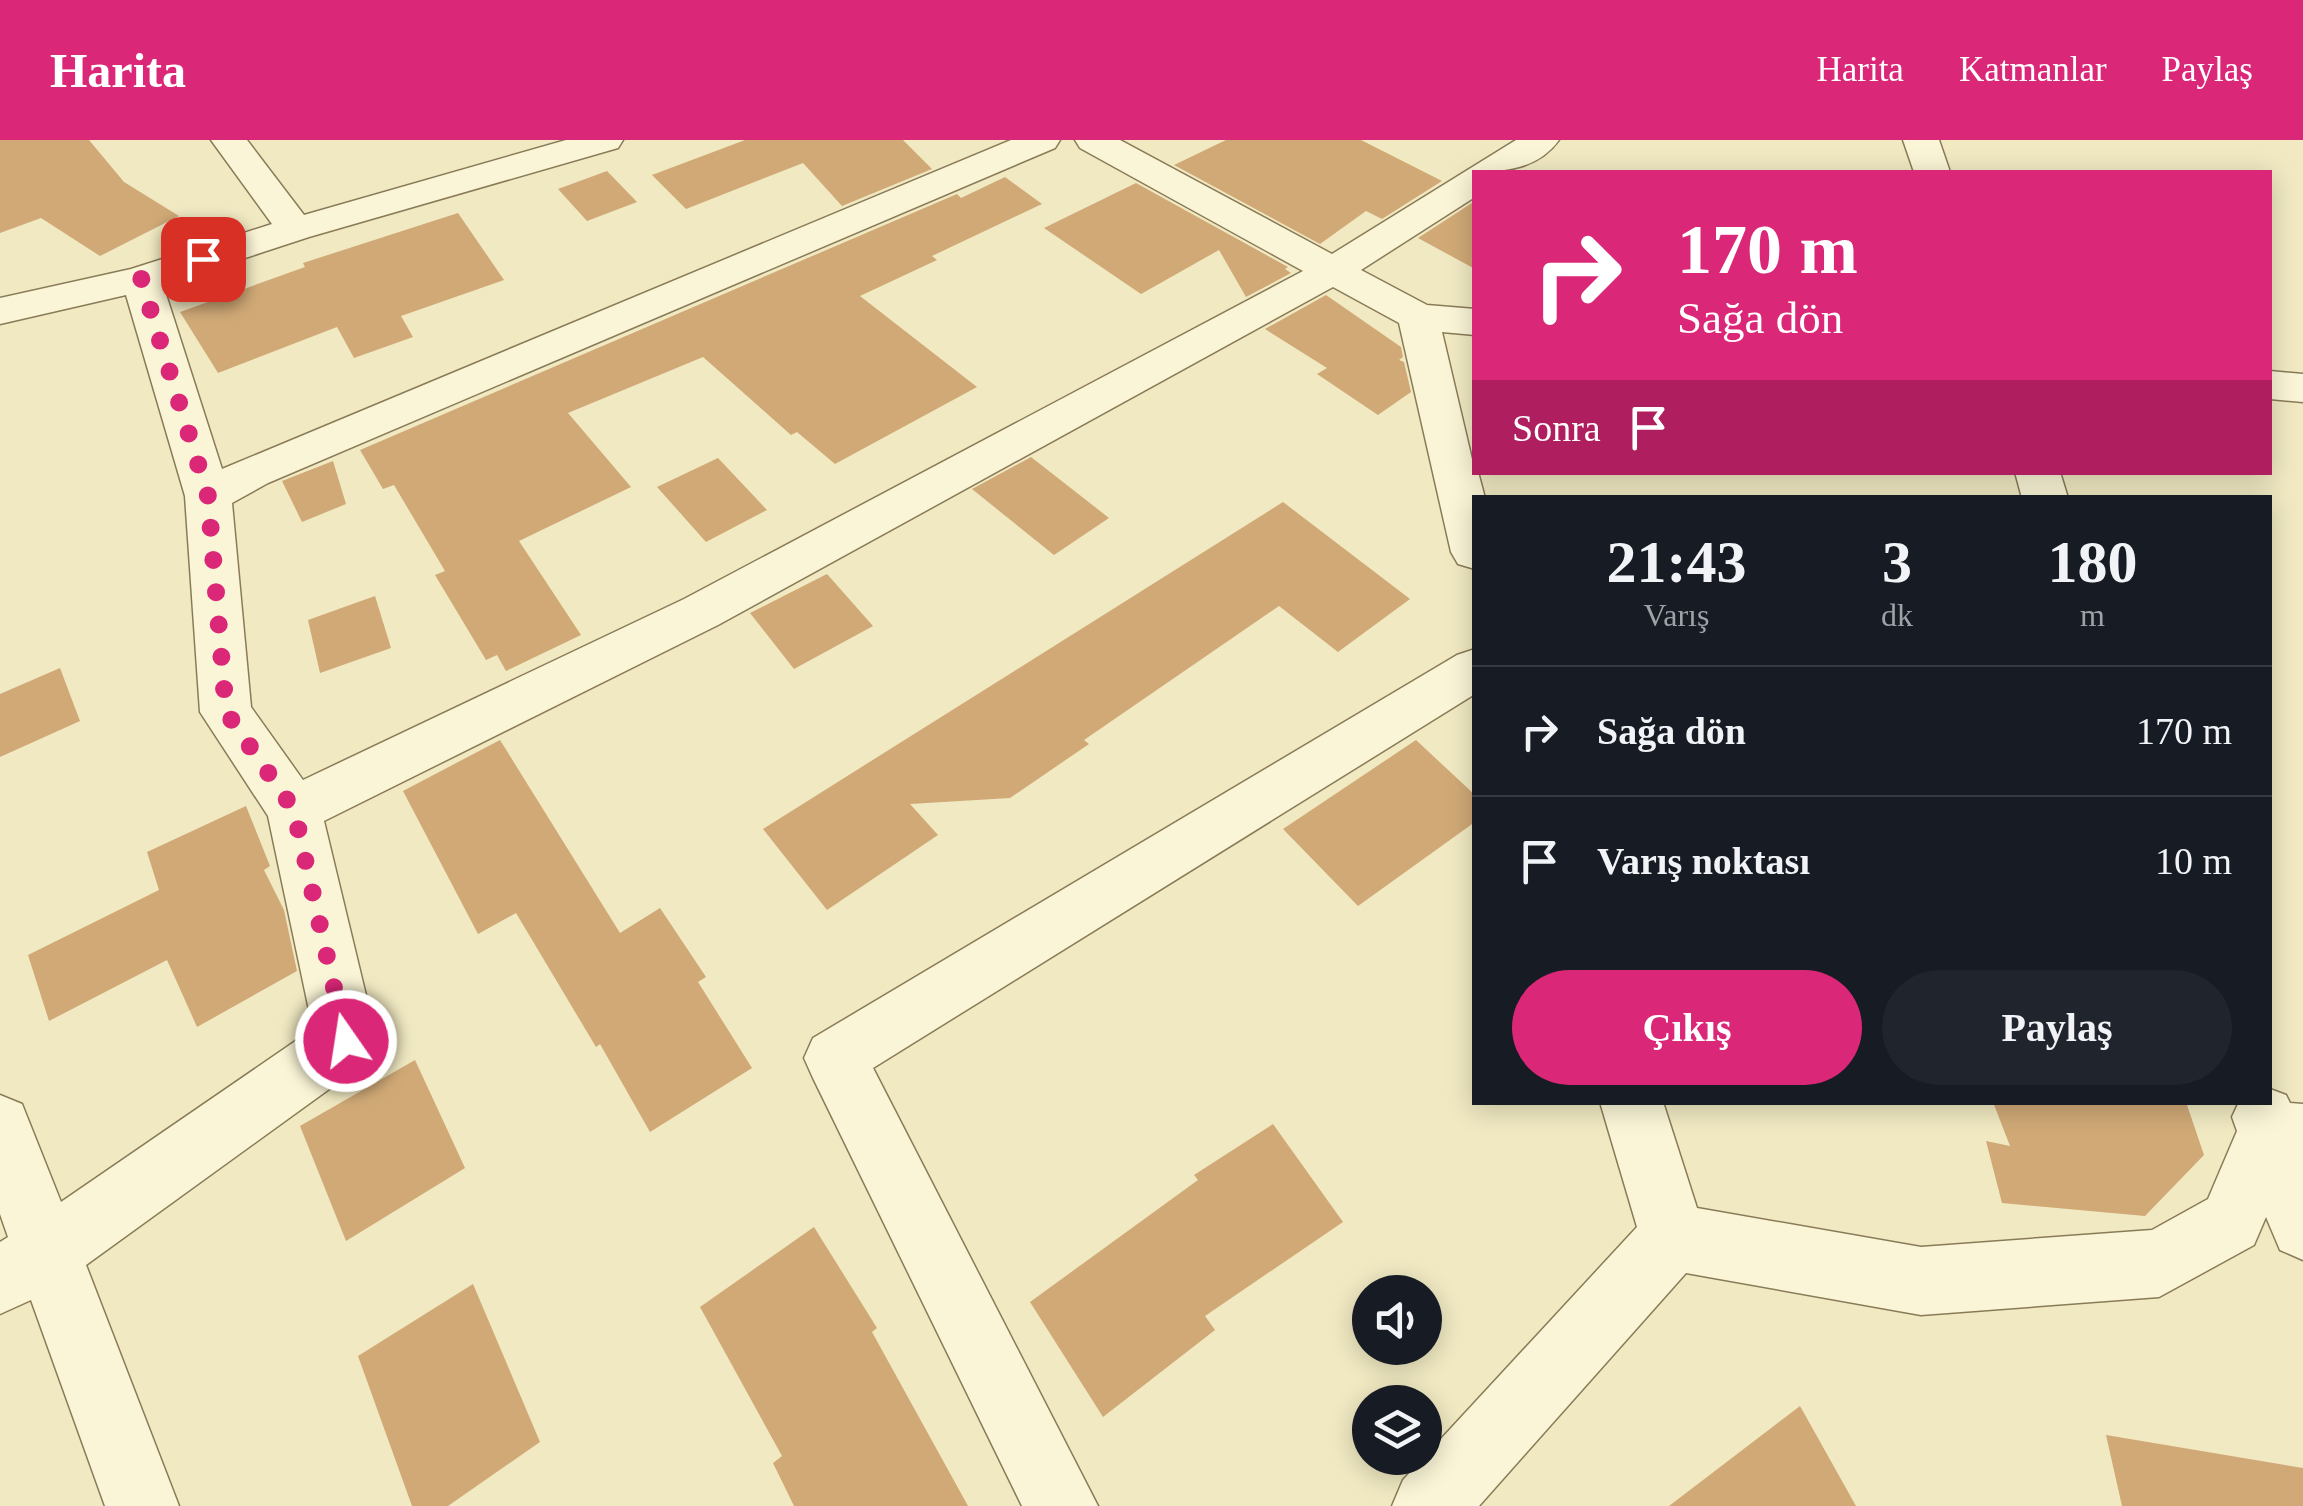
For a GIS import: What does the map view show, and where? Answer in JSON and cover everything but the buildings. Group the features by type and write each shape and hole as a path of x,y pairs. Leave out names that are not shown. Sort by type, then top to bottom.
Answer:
{"street":[{"path":"228,140 296,229"},
{"path":"0,311 141,279 296,229 605,140"},
{"path":"208,496 252,472 1042,140"},
{"path":"1094,140 1418,318 1472,322"},
{"path":"1492,170 1541,140"},
{"path":"1921,140 1931,170"},
{"path":"294,810 701,612 1332,270 1472,183"},
{"path":"24,1266 346,1041 294,810 226,712 208,496 141,279"},
{"path":"1418,318 1472,540"},
{"path":"2272,386 2303,388"},
{"path":"1060,1506 835,1058 1472,671"},
{"path":"1632,1105 1672,1237"},
{"path":"1672,1237 1920,1281 2158,1263 2230,1222 2277,1123"},
{"path":"2277,1123 2303,1227"},
{"path":"0,1126 24,1266 142,1506"},
{"path":"1429,1506 1672,1237"}],"route":[{"path":"203,259 141,279 208,496 226,712 294,810 346,1041"}]}
